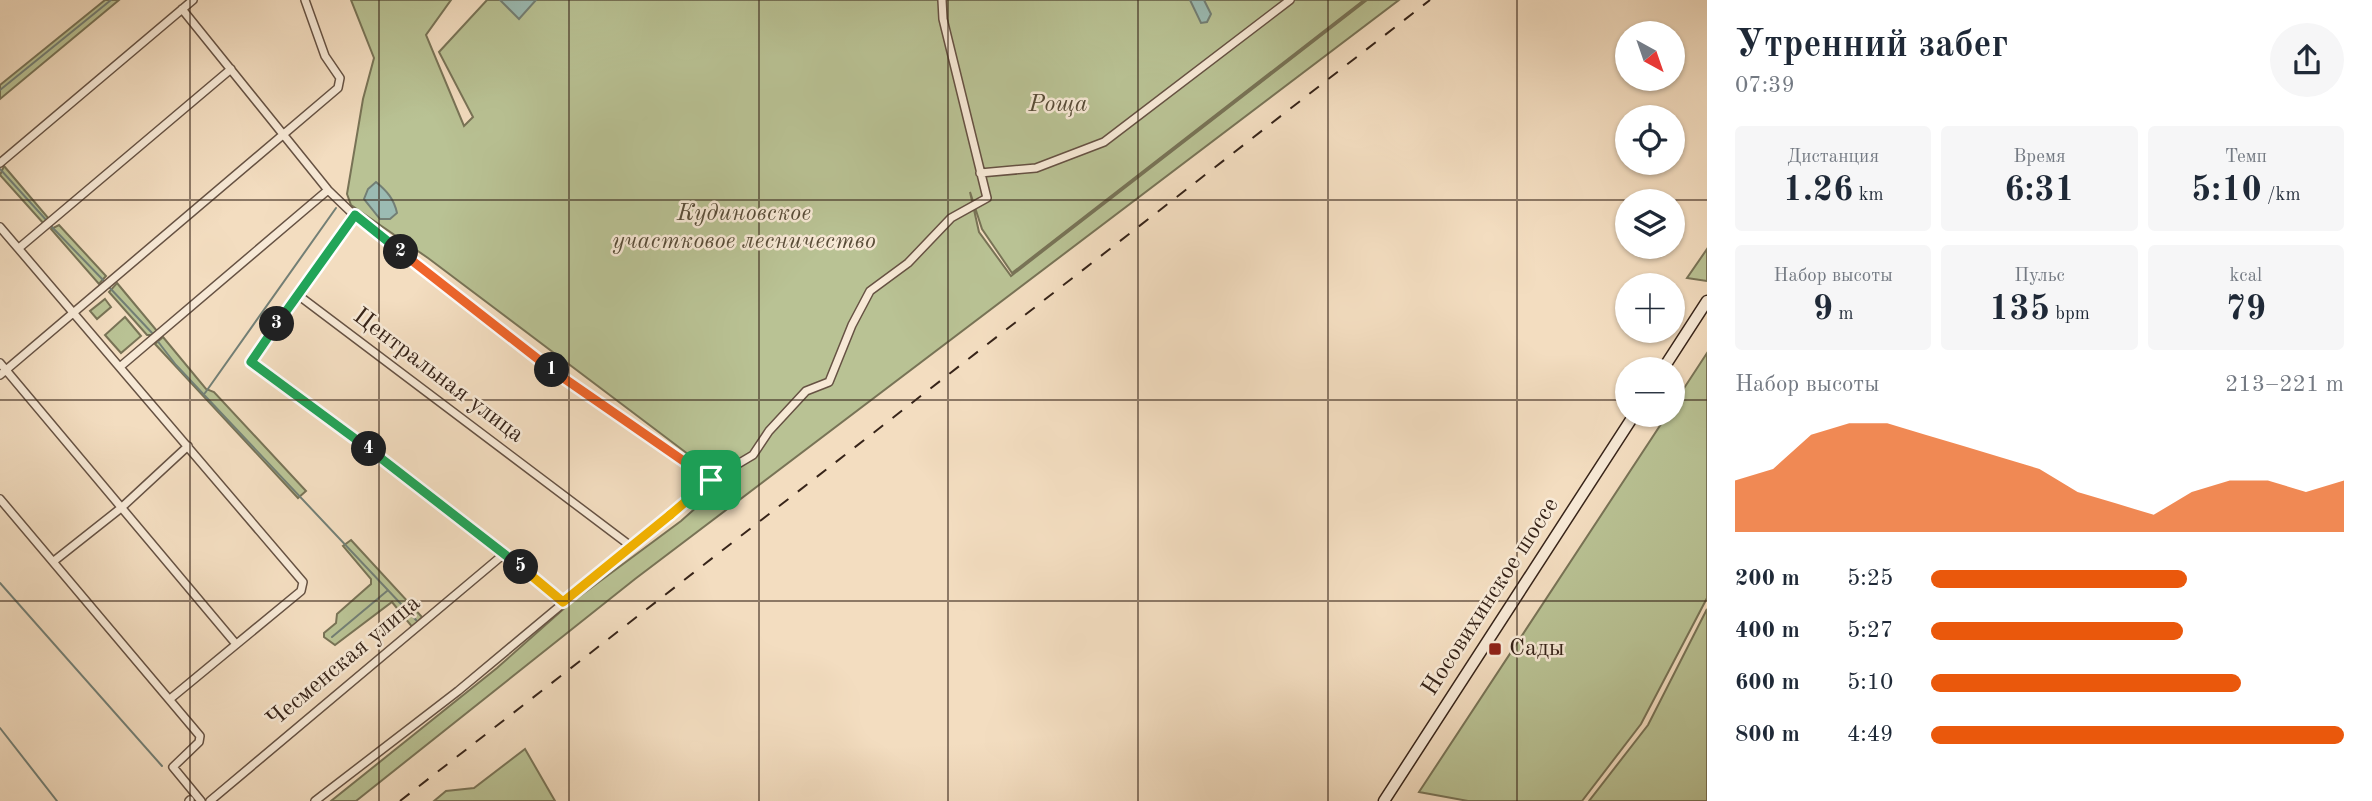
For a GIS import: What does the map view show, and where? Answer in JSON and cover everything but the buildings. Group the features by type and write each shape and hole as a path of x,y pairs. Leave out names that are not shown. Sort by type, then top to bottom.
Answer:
{"main road":[{"path":"1671,357 1707,301"},
{"name":"Носовихинское шоссе","path":"1384,801 1626,427"}],"street":[{"path":"0,163 193,0"},
{"path":"3,372 341,83 325,55 305,0"},
{"path":"316,801 458,691 711,480 753,455 769,431 806,391 829,382 852,325 870,290 908,263 951,218 987,198 943,19 942,0"},
{"path":"980,173 1036,168 1104,142 1290,0"},
{"path":"182,9 328,190 355,215 583,393 711,480"},
{"path":"19,248 231,69"},
{"path":"121,366 328,190"},
{"path":"355,215 251,362 563,602"},
{"path":"0,227 303,582 301,591 170,699"},
{"name":"Центральная улица","path":"298,295 632,547"},
{"path":"0,363 3,372 236,644"},
{"path":"54,561 121,508 188,446"},
{"path":"0,499 200,736 201,740 173,767 201,801"},
{"name":"Чесменская улица","path":"210,801 504,554"}],"green space":[{"path":"105,0 119,0 0,99 0,85"},
{"name":"Кудиновское участковое лесничество","path":"351,0 451,0 426,35 464,126 473,117 439,52 487,0 1364,0 1012,273 982,229 970,192 979,232 1011,276 1367,0 1399,0 635,579 356,801 331,801 497,668 568,605 681,521 725,482 428,258 351,205 347,194 363,99 374,58"},
{"path":"4,166 49,219 44,224 0,175"},
{"path":"59,225 106,276 99,284 51,229"},
{"path":"1707,249 1707,281 1687,278"},
{"path":"117,283 157,331 153,335 147,335 109,292"},
{"path":"105,299 111,307 97,319 90,311"},
{"path":"125,317 141,336 121,353 105,335"},
{"path":"163,337 206,389 214,392 306,491 298,498 155,344"},
{"path":"1707,353 1707,598 1641,724 1582,801 1468,801 1419,792 1659,427 1685,427 1685,387"},
{"path":"351,540 422,617 413,628 392,602 335,645 324,637 324,633 336,623 337,614 371,584 371,579 343,546"},
{"path":"1707,609 1707,801 1589,801 1648,725"},
{"path":"525,749 555,801 434,801 446,791 474,788"}],"water":[{"path":"500,0 536,0 519,19"},
{"path":"1190,0 1204,0 1211,14 1207,22 1201,23"},
{"path":"376,182 387,192 394,204 397,213 390,219 380,219 364,199 368,189"}],"waterway":[{"path":"0,90 111,0"},
{"path":"0,169 48,222"},
{"path":"205,393 336,208"},
{"path":"51,226 106,283"},
{"path":"109,287 153,334"},
{"path":"156,339 176,365 417,621"},
{"path":"0,583 162,766"},
{"path":"332,637 387,591"},
{"path":"0,728 57,801"}],"railway":[{"path":"400,801 1430,0"}],"place":[{"name":"Сады","path":"1495,649"}],"route":[{"path":"355,215 473,311 583,393 711,480 563,602 366,447 251,362 355,215"}],"park label":[{"name":"Роща","path":"1058,105"}]}
